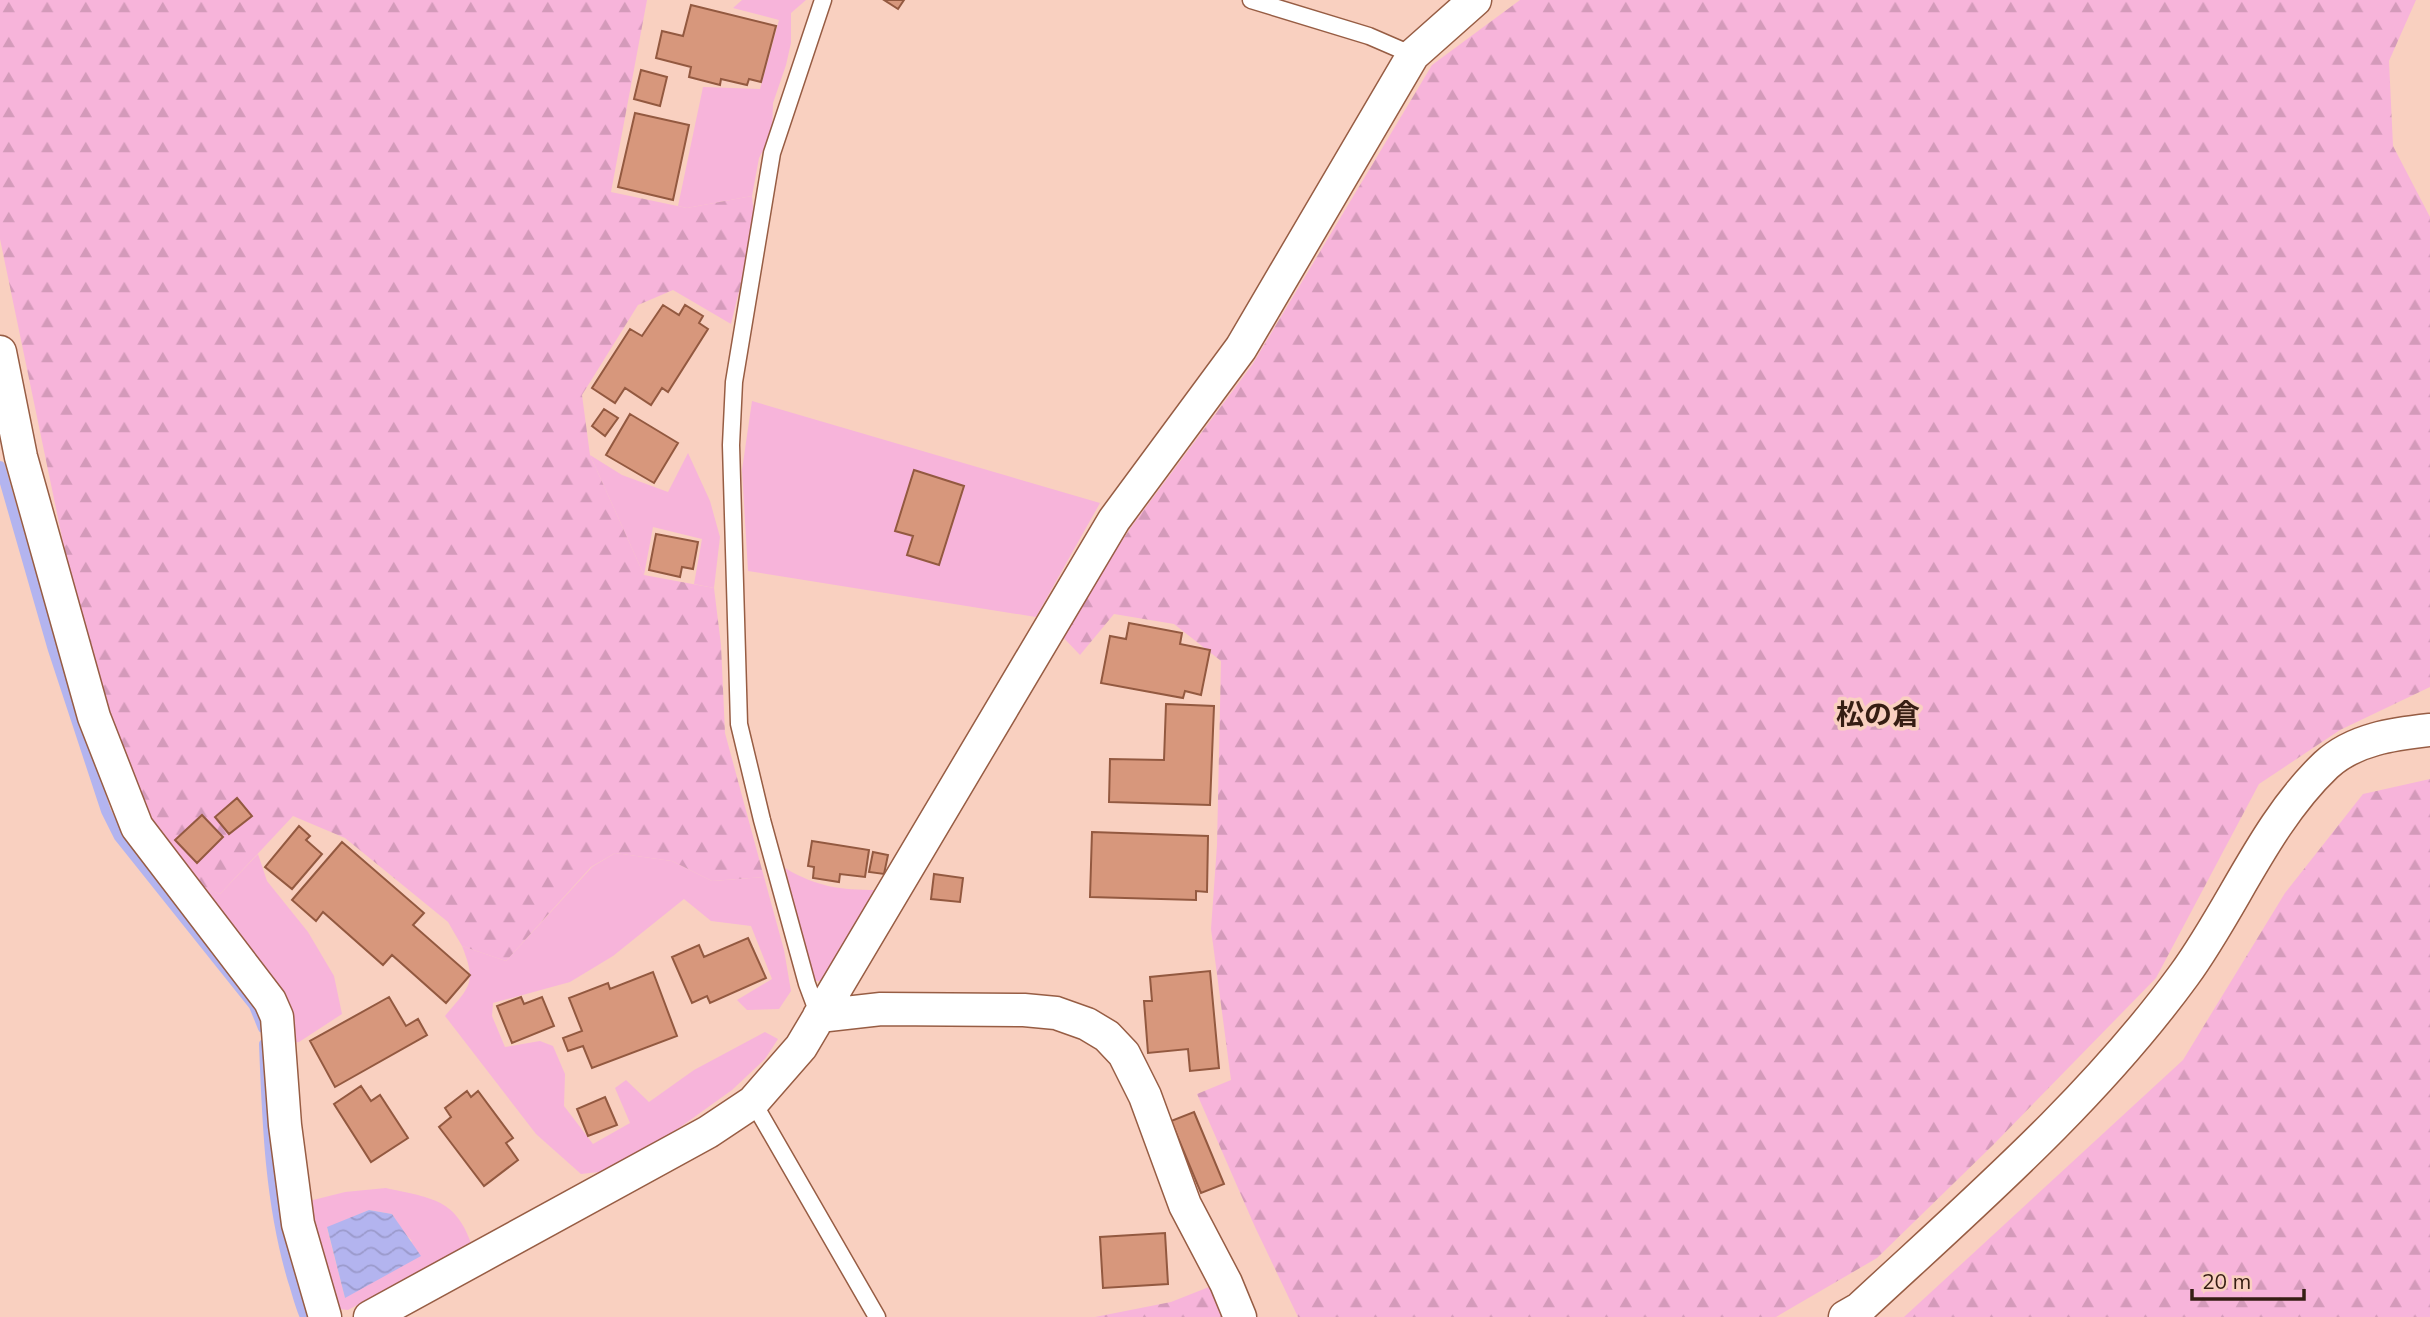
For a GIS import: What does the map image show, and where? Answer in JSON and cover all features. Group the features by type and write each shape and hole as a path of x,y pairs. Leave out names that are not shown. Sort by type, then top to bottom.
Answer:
{"street":[{"path":"370,1317 708,1132 753,1102 801,1047 1114,520 1241,348 1413,55 1475,0"},
{"path":"0,352 21,457 94,717 137,827 270,1001 277,1017 285,1125 298,1224 325,1317"},
{"path":"1845,1317 1859,1310 1987,1191 2120,1057 2185,974 2235,897 2289,805 2328,763 2357,745 2398,734 2430,730"},
{"path":"819,1016 881,1009 1024,1010 1056,1013 1087,1024 1107,1036 1124,1054 1145,1096 1185,1205 1226,1283 1240,1317"}],"lane":[{"path":"819,1016 807,984 762,820 739,724 731,445 734,382 772,153 823,0"},
{"path":"1251,0 1370,36 1413,55"},
{"path":"753,1102 877,1317"}],"green space":[{"path":"0,0 647,0 611,192 687,208 752,196 755,226 731,324 673,290 638,305 582,395 590,455 644,575 714,588 721,645 725,733 764,877 712,881 672,861 615,853 591,867 506,961 462,946 448,922 345,838 293,816 220,894 200,887 156,831 118,746 85,648 0,239"},
{"path":"742,0 806,0 791,13 791,43 773,103 772,134 759,158 752,196 687,208 678,206 703,87 760,89 779,20 733,8"},
{"path":"1520,0 2416,0 2389,61 2393,146 2430,217 2430,687 2340,730 2259,784 2156,978 1993,1145 1877,1258 1776,1317 1298,1317 1197,1094 1231,1080 1211,929 1217,845 1221,661 1174,624 1114,614 1080,655 1059,633 1134,523 1252,365 1432,65"},
{"path":"752,401 1100,503 1036,617 748,571 742,470"},
{"path":"688,453 710,501 720,537 714,588 694,584 702,539 653,527 644,575 590,455 622,475 668,492"},
{"path":"2430,779 2430,1317 1904,1317 2183,1060 2285,893 2363,794"},
{"path":"615,853 672,861 712,881 764,877 784,950 791,991 779,1009 747,1010 737,1000 772,979 751,926 711,921 684,899 613,956 570,982 493,1003 492,1016 505,1047 540,1041 553,1046 565,1074 564,1106 593,1144 630,1123 615,1088 626,1080 649,1102 694,1070 765,1032 778,1039 765,1059 732,1090 679,1128 608,1171 581,1174 536,1134 445,1016 465,991 470,977 462,946 506,961 592,867"},
{"path":"258,854 267,881 308,932 334,976 342,1014 299,1042 290,1043 200,887 220,894"},
{"path":"785,868 829,886 877,890 826,981 816,981 811,971"},
{"path":"386,1188 438,1202 457,1216 471,1243 348,1310 330,1308 305,1219 313,1200 345,1192","holes":["369,1210 392,1214 412,1241 345,1298 327,1228"]},
{"path":"1214,1285 1223,1317 1095,1317 1171,1302"}],"water":[{"path":"369,1210 392,1214 421,1256 345,1298 327,1227"}],"building":[{"path":"884,0 904,0 898,9"},
{"path":"691,5 776,26 761,82 749,79 747,85 721,79 720,85 689,77 691,67 656,58 662,31 683,36"},
{"path":"641,70 667,77 660,106 634,99"},
{"path":"635,113 689,125 673,200 618,187"},
{"path":"663,305 679,315 685,305 703,316 699,323 708,329 668,392 662,388 651,405 625,388 615,403 592,388 630,329 642,336"},
{"path":"604,409 618,418 605,436 592,426"},
{"path":"630,414 678,443 654,483 606,455"},
{"path":"914,470 964,486 939,565 907,555 913,536 895,531"},
{"path":"656,534 698,542 693,569 682,567 680,577 649,570"},
{"path":"1129,623 1182,633 1180,644 1210,650 1201,695 1185,691 1183,698 1101,683 1110,636 1126,639"},
{"path":"1166,704 1214,706 1210,805 1109,802 1110,759 1164,760"},
{"path":"237,798 252,816 229,834 215,817"},
{"path":"202,815 223,837 197,863 175,840"},
{"path":"299,826 310,836 306,840 322,854 292,889 265,867"},
{"path":"1092,832 1208,836 1207,892 1196,891 1196,900 1090,897"},
{"path":"812,841 869,850 865,877 840,874 839,882 813,878 814,867 808,866"},
{"path":"342,842 424,913 413,925 470,975 446,1003 392,955 383,965 323,912 316,921 292,900"},
{"path":"873,852 888,855 884,874 869,872"},
{"path":"934,874 963,878 960,902 931,899"},
{"path":"748,938 766,978 710,1003 707,996 692,1003 672,957 699,945 704,957"},
{"path":"1210,971 1219,1068 1190,1071 1188,1049 1148,1053 1144,1001 1152,1001 1150,977"},
{"path":"653,972 677,1036 592,1068 583,1046 568,1051 563,1038 582,1031 569,998 608,983 610,989"},
{"path":"389,997 406,1026 418,1019 427,1035 335,1087 310,1041"},
{"path":"521,997 524,1004 542,997 554,1026 512,1043 497,1006"},
{"path":"361,1086 371,1101 380,1095 408,1138 371,1162 334,1104"},
{"path":"467,1091 471,1097 478,1091 513,1138 506,1143 518,1160 484,1186 439,1127 451,1117 445,1108"},
{"path":"605,1097 617,1125 588,1136 577,1109"},
{"path":"1194,1112 1224,1184 1201,1193 1171,1121"},
{"path":"1165,1233 1168,1284 1103,1288 1100,1237"}],"waterway":[{"path":"0,466 53,650 106,811 119,837 254,1006 263,1028"},
{"path":"264,1044 268,1134 279,1223 305,1317"}],"district":[{"name":"松の倉","path":"1878,713"}]}
